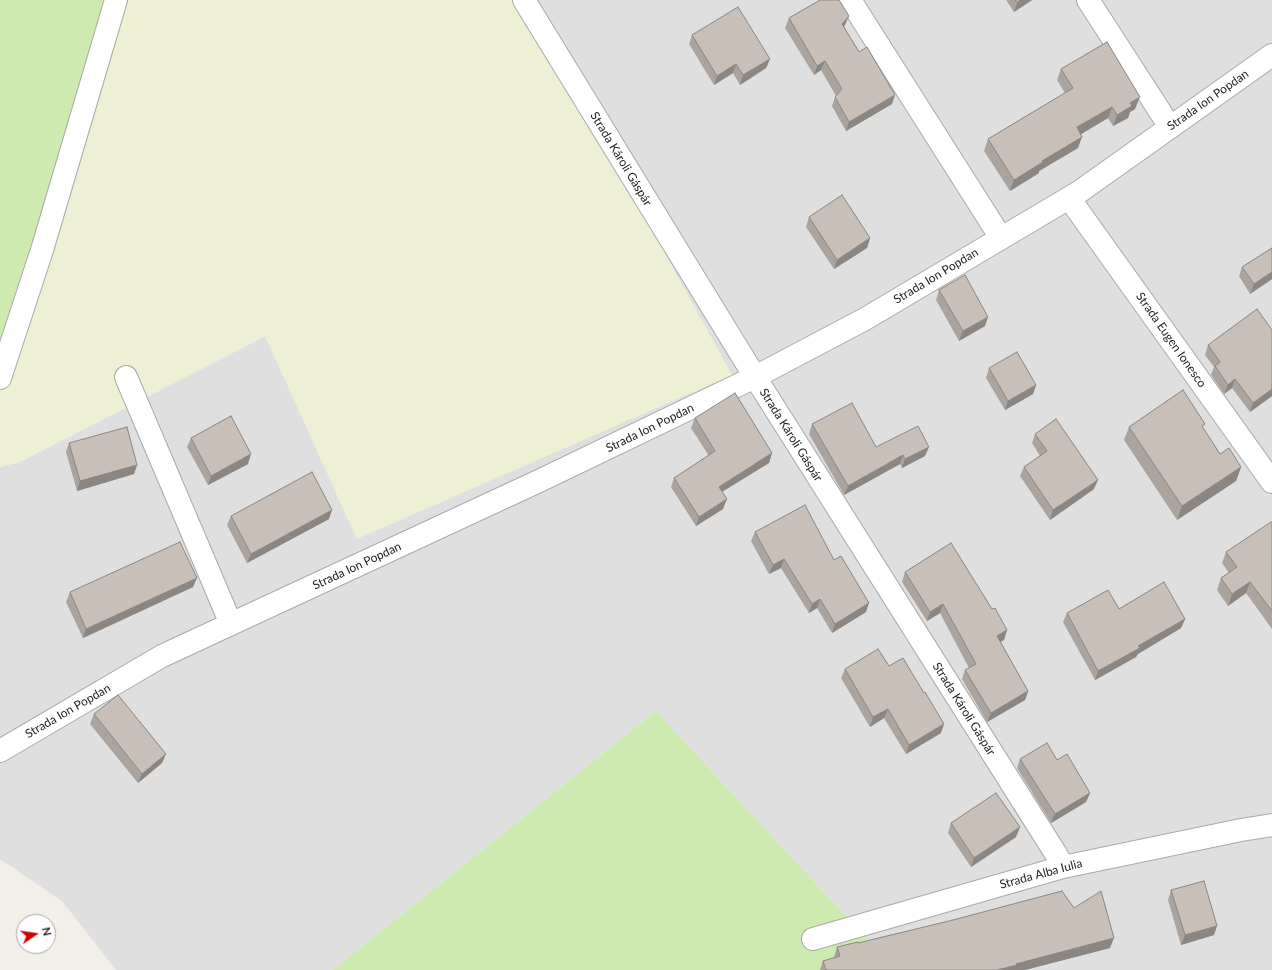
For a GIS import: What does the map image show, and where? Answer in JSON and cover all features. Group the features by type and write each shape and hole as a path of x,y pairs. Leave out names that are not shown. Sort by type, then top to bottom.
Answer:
{"street":[{"path":"0,378 42,250 116,0"},
{"name":"Strada Károli Gáspár","path":"524,0 755,377 1052,847 1063,867"},
{"path":"850,0 1001,238"},
{"path":"1088,0 1170,127"},
{"name":"Strada Ion Popdan","path":"0,751 162,656 539,481 755,377 865,319 1070,198 1272,55"},
{"name":"Strada Eugen Ionesco","path":"1070,198 1272,482"},
{"path":"126,377 231,624"},
{"name":"Strada Alba Iulia","path":"813,939 1063,867 1241,830 1272,825"}],"shaded area":[{"path":"525,0 1272,0 1272,970 896,970 656,711 333,970 116,970 62,901 0,859 0,467 20,462 266,336 357,539"}],"green space":[{"path":"0,0 105,0 0,368"},
{"path":"105,0 525,0 732,375 357,539 265,336 19,462 0,467 0,368"},
{"path":"656,711 896,970 333,970"}],"building":[{"path":"820,0 839,0 849,16 842,24 859,52 867,47 895,95 849,122 835,97 842,89 825,61 817,66 789,18"},
{"path":"738,7 770,59 743,75 736,64 717,76 692,35"},
{"path":"1107,42 1140,97 1130,103 1132,106 1117,115 1112,107 1077,127 1082,137 1014,180 988,139 1073,88 1061,69"},
{"path":"842,195 870,238 837,260 809,217"},
{"path":"1272,248 1272,272 1254,284 1242,267"},
{"path":"965,275 988,317 963,331 939,290"},
{"path":"1257,309 1272,330 1272,389 1253,403 1235,379 1228,385 1215,366 1220,362 1208,345"},
{"path":"1017,352 1036,385 1008,401 989,368"},
{"path":"1183,390 1205,424 1202,426 1220,454 1229,448 1241,467 1182,506 1129,427"},
{"path":"735,393 772,453 719,487 727,499 699,517 674,478 715,451 695,418"},
{"path":"852,403 876,447 918,426 929,447 905,459 903,455 848,486 812,424"},
{"path":"231,416 251,454 211,476 191,438"},
{"path":"1056,419 1098,480 1053,510 1024,467 1047,451 1035,434"},
{"path":"127,427 137,465 80,481 69,443"},
{"path":"312,472 332,510 251,554 231,516"},
{"path":"805,505 834,560 841,556 869,603 835,624 820,599 812,604 784,559 773,565 755,532"},
{"path":"1271,522 1272,611 1250,582 1232,594 1221,578 1237,567 1226,552"},
{"path":"180,542 197,578 86,629 70,592"},
{"path":"951,543 992,609 995,608 1007,630 997,636 1028,691 991,713 965,670 976,664 943,604 930,612 905,572"},
{"path":"1164,582 1185,619 1138,646 1140,648 1098,671 1067,613 1108,590 1119,609"},
{"path":"878,649 889,666 903,658 944,724 909,745 888,709 873,717 845,669"},
{"path":"118,695 166,754 142,774 94,714"},
{"path":"1047,743 1057,760 1067,754 1090,793 1055,814 1020,759"},
{"path":"996,793 1020,827 974,858 951,823"},
{"path":"1204,881 1217,926 1185,935 1171,890"},
{"path":"1062,891 1074,908 1101,891 1114,938 997,970 826,970 823,961 840,956 837,947 953,920"}]}
